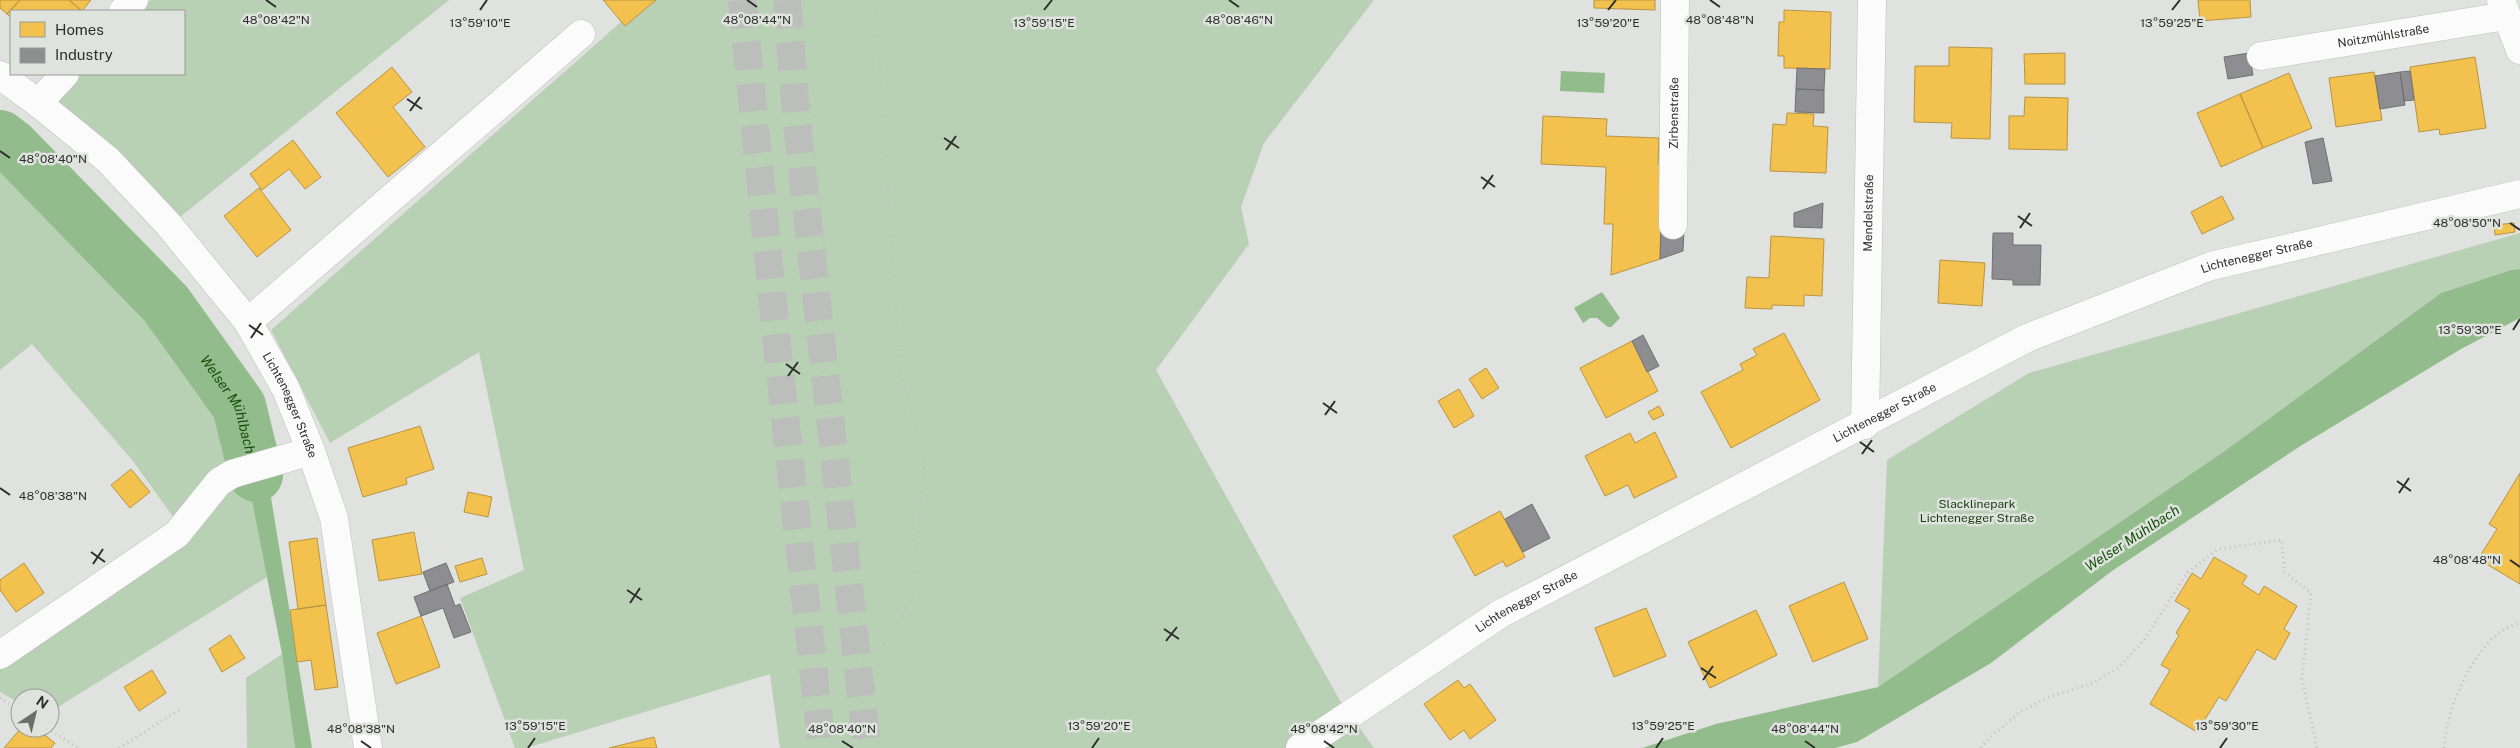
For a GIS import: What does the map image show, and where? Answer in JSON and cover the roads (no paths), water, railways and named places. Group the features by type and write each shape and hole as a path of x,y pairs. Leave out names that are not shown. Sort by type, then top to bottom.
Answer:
{"street":[{"path":"124,10 134,0"},
{"name":"Zirbenstraße","path":"1673,225 1675,0"},
{"name":"Mendelstraße","path":"1865,425 1872,0"},
{"name":"Noitzmühlstraße","path":"2260,56 2504,8 2520,50"},
{"path":"248,322 580,34"},
{"name":"Lichtenegger Straße","path":"0,75 108,160 168,224 248,322 286,389 312,451 334,518 368,748"},
{"path":"38,103 64,75"},
{"name":"Lichtenegger Straße","path":"1300,748 1500,614 1865,425 2027,338 2211,266 2520,194"},
{"path":"0,655 177,534 219,482 232,474 312,451"}],"water":[{"path":"1561,71 1605,73 1604,93 1560,91"},
{"path":"0,137 13,147 166,304 239,406 267,473 312,748 295,748 282,654 246,470 226,405 152,306 0,153"},
{"path":"2520,269 2520,318 2461,349 2302,445 2112,571 1991,663 1857,742 1835,748 1642,748 1716,724 1878,687 2226,450 2441,293 2511,270"},
{"path":"1602,292 1620,318 1611,327 1608,327 1597,318 1590,318 1583,323 1574,308"}],"waterway":[{"name":"Welser Mühlbach","path":"0,137 13,147 166,304 239,406 256,475"}],"tunnel":[{"path":"742,0 779,364 822,748"},
{"path":"787,0 797,125 867,748"}],"park label":[{"name":"Slacklinepark Lichtenegger Straße","path":"1977,511"}]}
